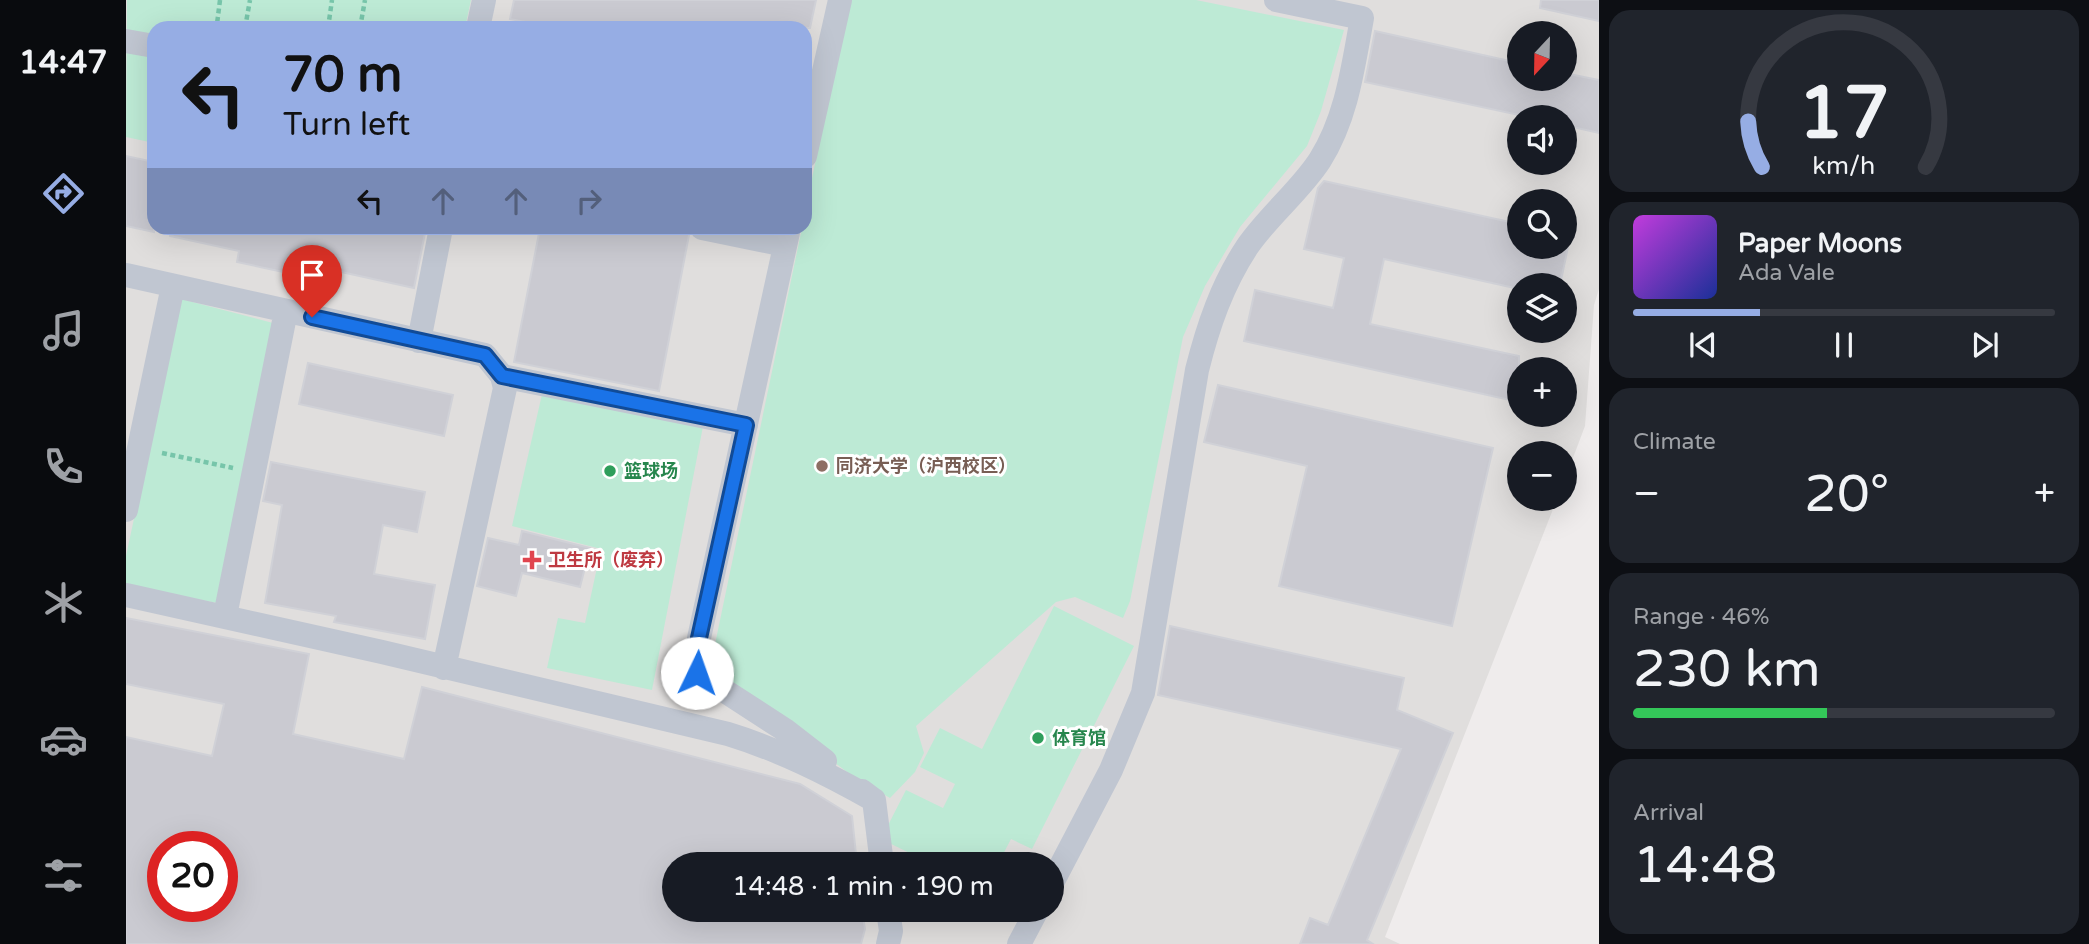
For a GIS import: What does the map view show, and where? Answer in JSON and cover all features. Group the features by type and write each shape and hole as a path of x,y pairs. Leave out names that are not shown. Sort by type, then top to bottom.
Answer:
{"lane":[{"path":"812,93 839,0"},
{"path":"1064,860 1111,771 1143,693 1197,370 1208,324 1225,284 1248,246 1319,162 1339,125 1346,101 1364,9 1276,0"},
{"path":"126,41 147,46"},
{"path":"419,341 440,235"},
{"path":"787,236 699,638 697,673 785,730 874,800 880,852"},
{"path":"126,275 485,355 502,376 505,388 444,668"},
{"path":"126,510 173,286"},
{"path":"225,616 286,311"},
{"path":"502,376 746,425"},
{"path":"126,595 225,616 760,744 819,769 874,800"},
{"path":"888,944 890,922"},
{"path":"1019,944 1031,922"}],"path":[{"path":"216,21 220,0"},
{"path":"245,21 250,0"},
{"path":"329,21 332,0"},
{"path":"361,21 365,0"},
{"path":"139,448 254,473"}],"shaded area":[{"name":"同济大学（沪西校区）","path":"126,0 1599,0 1599,289 1594,305 1585,426 1577,447 1577,441 1507,441 1507,511 1552,511 1385,937 1400,944 861,944 865,930 864,922 1064,922 1064,852 856,852 852,816 800,784 422,688 395,797 126,737"}],"green space":[{"path":"127,0 471,0 466,21 147,21 147,142 126,137"},
{"path":"849,0 1196,0 1344,30 1321,111 1307,146 1240,227 1205,286 1183,337 1130,601 1123,618 1075,597 1056,602 916,726 924,753 915,772 890,798 855,778 710,668 801,235 812,235 812,178"},
{"path":"181,299 273,323 217,603 126,585 126,556"},
{"name":"篮球场","path":"545,381 705,416 652,690 547,668 558,618 585,623 601,549 512,526"},
{"name":"体育馆","path":"1054,606 1134,646 1032,849 1011,839 1004,852 908,852 881,839 906,790 943,808 955,784 920,767 940,728 982,749"}],"building":[{"path":"514,0 816,0 812,21 510,19"},
{"path":"1541,0 1599,0 1599,21 1540,8"},
{"path":"1375,31 1507,60 1507,91 1577,91 1577,76 1599,80 1599,133 1577,128 1577,105 1507,105 1507,112 1365,82"},
{"path":"126,156 147,160 147,230 126,226"},
{"path":"1324,181 1507,221 1507,259 1565,259 1563,273 1507,273 1507,286 1384,259 1370,324 1519,356 1507,357 1507,399 1244,341 1255,290 1333,308 1344,258 1304,249 1318,188"},
{"path":"425,235 414,288 305,264 302,276 237,262 239,251 170,236"},
{"path":"539,235 689,235 659,391 514,362"},
{"path":"308,363 453,395 444,436 299,404"},
{"path":"1218,385 1493,448 1452,626 1279,586 1307,466 1204,442"},
{"path":"271,462 425,492 417,532 383,525 374,574 435,585 425,639 334,622 336,616 265,603 282,505 263,501"},
{"name":"卫生所（废弃）","path":"522,531 590,548 580,587 522,573 516,596 477,586 488,538 519,545"},
{"path":"126,618 309,654 293,734 404,759 422,687 800,784 852,816 856,852 662,852 662,922 864,922 861,944 126,944 126,737 212,756 224,704 126,684"},
{"path":"1170,626 1404,678 1397,710 1453,733 1367,940 1373,944 1300,944 1310,918 1328,925 1401,749 1158,695"}],"place":[{"name":"同济大学（沪西校区）","path":"822,466"},
{"name":"篮球场","path":"610,471"},
{"name":"卫生所（废弃）","path":"532,560"},
{"name":"体育馆","path":"1038,738"}],"route":[{"path":"312,317 485,355 502,376 746,425 699,638 697,673"}]}
